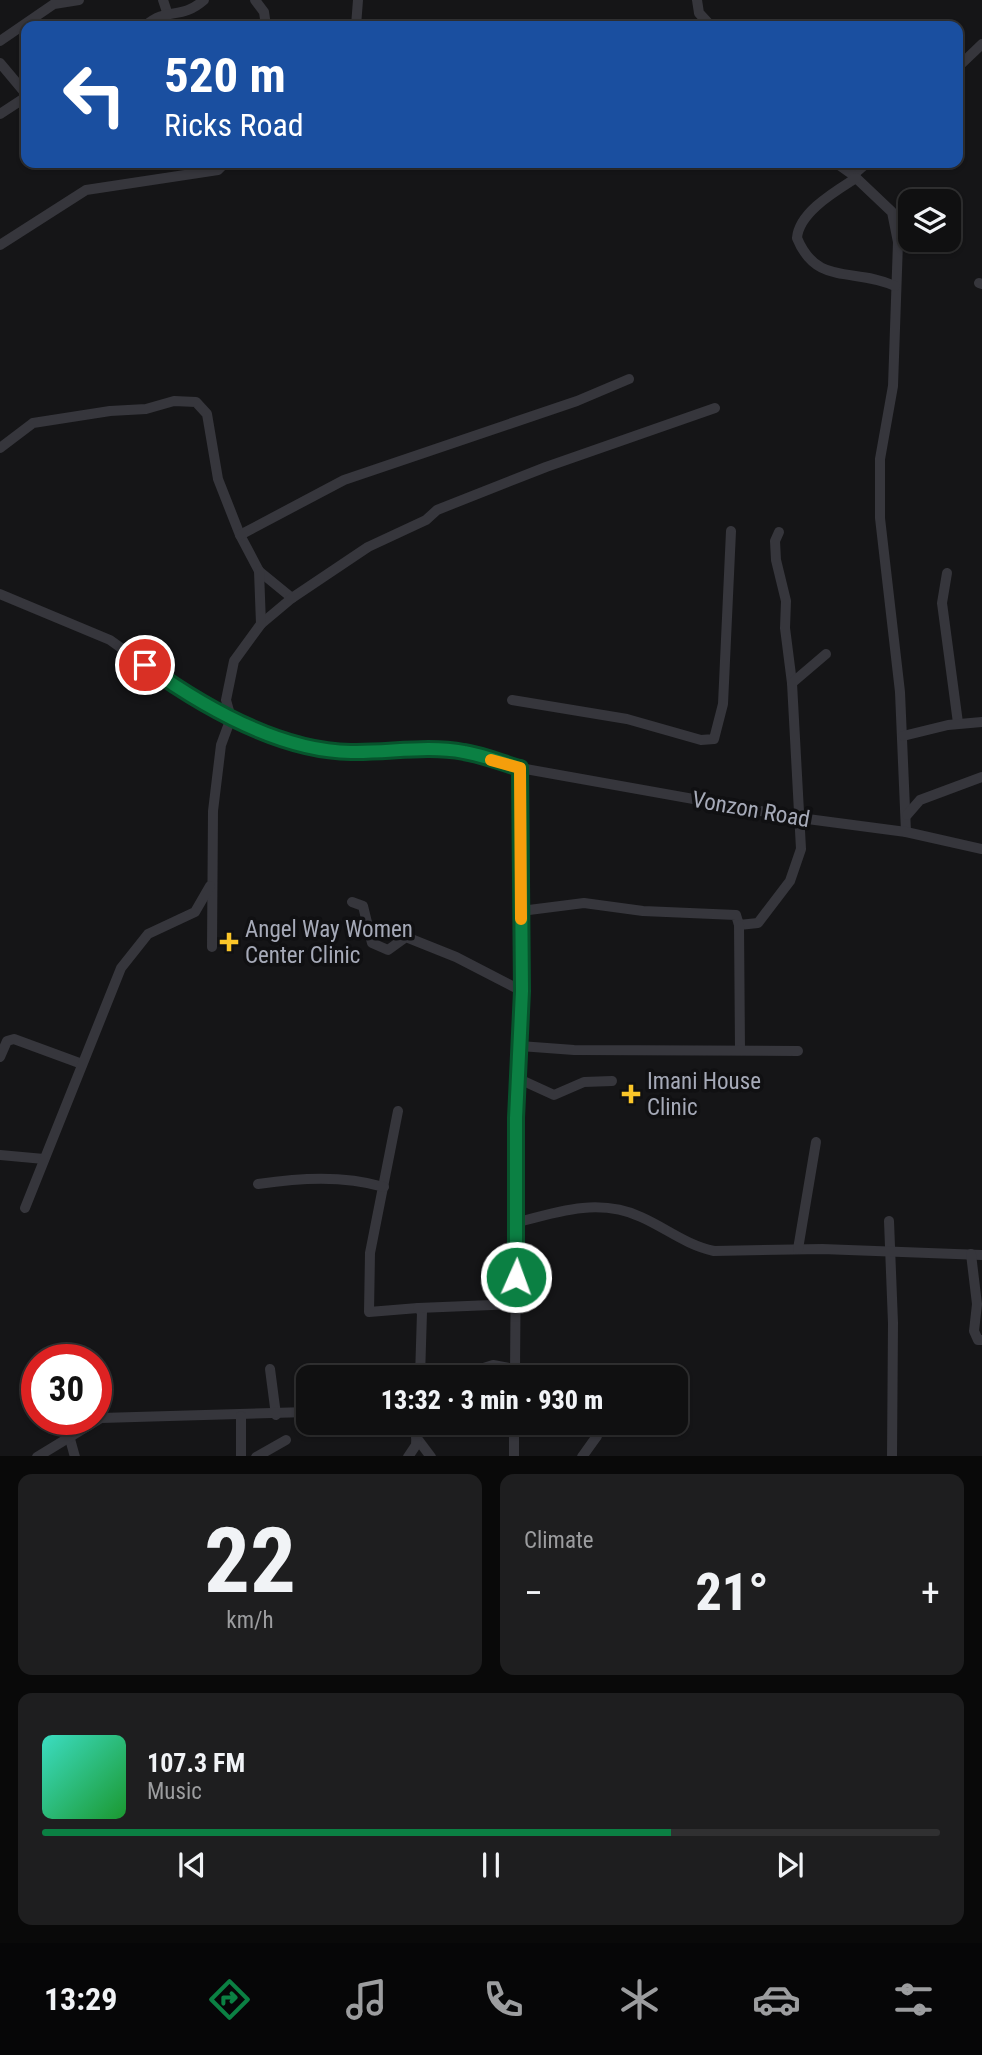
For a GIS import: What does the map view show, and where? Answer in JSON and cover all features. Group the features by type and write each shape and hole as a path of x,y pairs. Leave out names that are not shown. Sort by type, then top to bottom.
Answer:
{"street":[{"path":"29,21 54,4 79,0"},
{"path":"163,0 167,12"},
{"path":"153,21 167,12 191,12 204,0"},
{"path":"255,0 264,12 265,21"},
{"path":"356,21 358,0"},
{"path":"696,0 699,13 706,21"},
{"path":"0,41 21,27"},
{"path":"963,62 982,44"},
{"path":"0,63 21,90"},
{"path":"0,114 21,99"},
{"path":"0,245 86,190 220,168"},
{"path":"843,168 892,212 898,242 893,386 880,459 880,518 903,736 906,832"},
{"path":"862,168 800,226 797,238 815,264 824,271 861,274 895,285"},
{"path":"240,535 344,480 577,401 629,379"},
{"path":"0,448 33,423 110,411 146,410 174,401 196,402 207,414 218,479 240,535 258,571 261,624"},
{"path":"212,947 210,886 219,761 231,719 226,700 234,661 261,624 292,598 368,547 462,499 715,408"},
{"path":"512,700 627,719 701,740 713,740 723,704 731,531"},
{"path":"738,925 758,923 790,881 801,849 792,682 785,628 786,601 776,560 775,541 779,532"},
{"path":"258,571 292,598"},
{"path":"947,573 942,603 958,723"},
{"name":"Vonzon Road","path":"0,594 110,640 163,678 231,719 305,745 350,752 399,749 463,751 520,768 800,818 906,832 982,849"},
{"path":"792,682 826,654"},
{"path":"903,736 958,723 982,722"},
{"path":"515,1365 519,1222 516,1118 522,991 520,768"},
{"path":"907,814 920,800 982,776"},
{"path":"25,1208 121,968 135,946 156,930 179,922 195,912 210,886"},
{"path":"352,902 362,906 372,943 388,950 406,937 456,957 522,991"},
{"path":"521,911 584,903 643,911 721,912 736,915 740,1050"},
{"path":"0,1057 7,1041 14,1039 82,1064"},
{"path":"520,1046 574,1050 798,1051"},
{"path":"519,1079 554,1095 584,1082 612,1081"},
{"path":"398,1111 370,1253 369,1312 515,1304"},
{"path":"798,1249 816,1142"},
{"path":"0,1155 44,1159"},
{"path":"258,1184 304,1177 363,1181 384,1187"},
{"path":"519,1222 555,1213 606,1206 640,1216 698,1248 714,1251 798,1249 977,1254 974,1331 978,1340 982,1340"},
{"path":"889,1221 893,1323 892,1456"},
{"path":"418,1308 422,1312 420,1365"},
{"path":"270,1369 276,1415"},
{"path":"39,1456 102,1418 296,1413"},
{"path":"241,1416 241,1456"},
{"path":"514,1435 514,1456"},
{"path":"583,1456 597,1435"},
{"path":"409,1456 416,1446 416,1437"},
{"path":"416,1437 430,1456"},
{"path":"70,1439 75,1456"},
{"path":"258,1456 286,1440"}],"slow traffic":[{"path":"491,760 520,768 521,919"}],"place":[{"name":"Angel Way Women Center Clinic","path":"229,942"},
{"name":"Imani House Clinic","path":"631,1094"}],"route":[{"path":"145,665 231,719 305,745 350,752 399,749 463,751 520,768 522,991 516,1118 519,1222 516,1277"}]}
